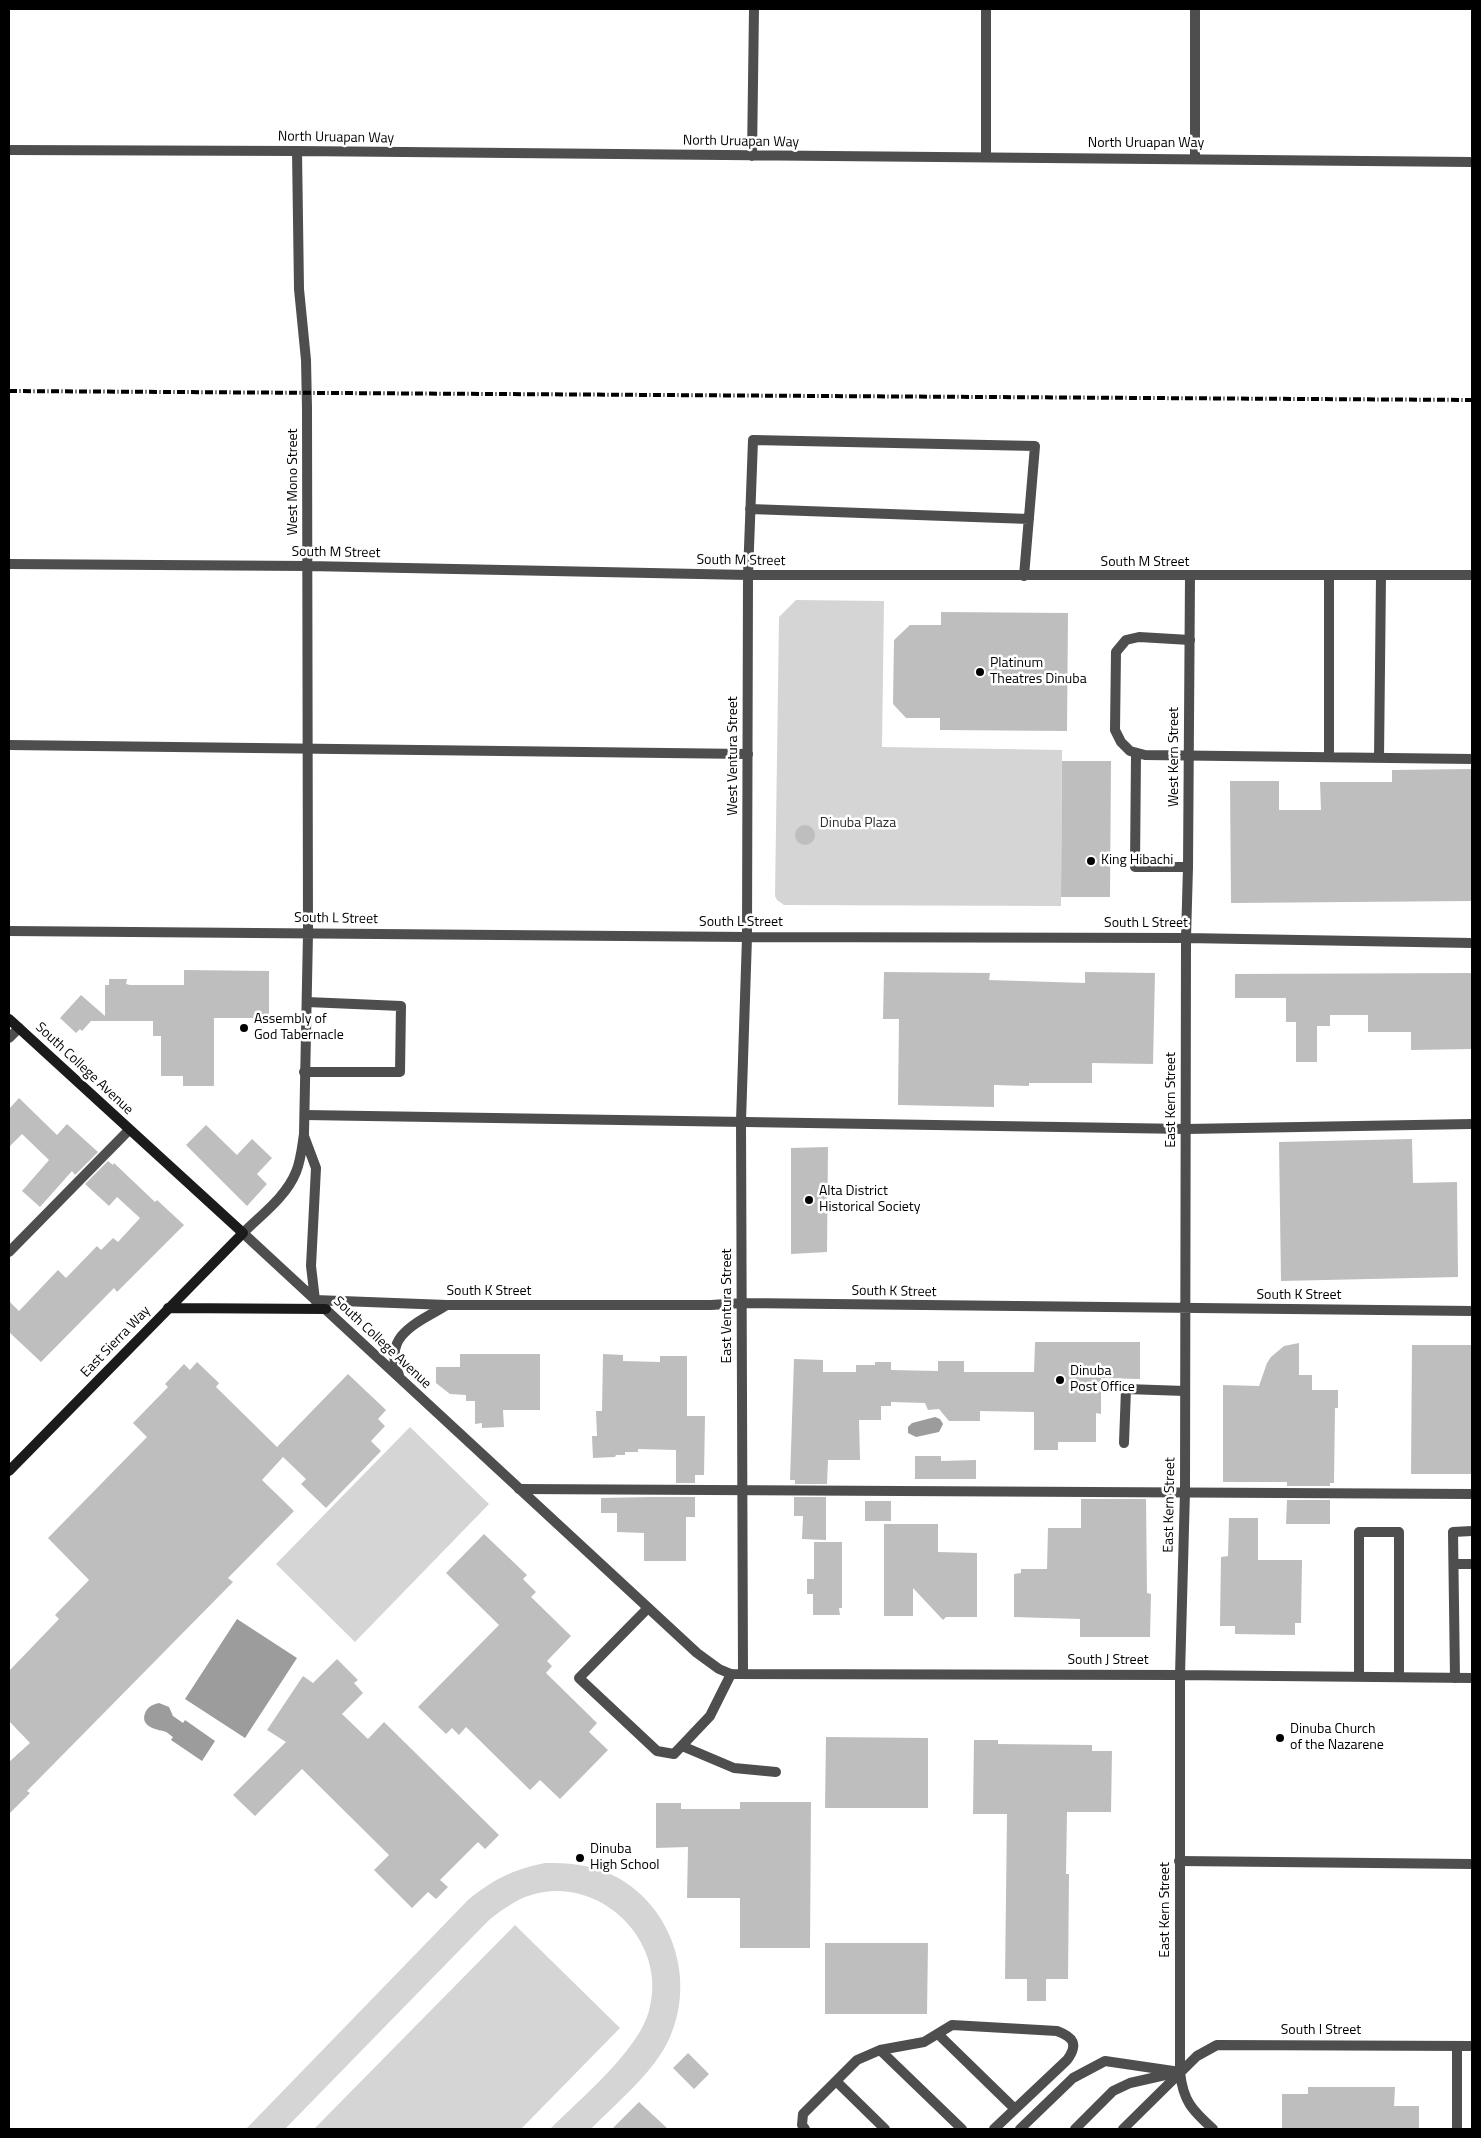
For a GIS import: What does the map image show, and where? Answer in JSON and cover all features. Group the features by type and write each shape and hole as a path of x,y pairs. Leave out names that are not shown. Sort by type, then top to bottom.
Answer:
{"street":[{"path":"752,156 754,9"},
{"path":"986,9 986,157"},
{"path":"1195,9 1195,158"},
{"name":"North Uruapan Way","path":"9,150 1195,158 1472,162"},
{"name":"West Mono Street","path":"297,151 299,289 306,368 308,566 308,932 304,1134"},
{"name":"West Ventura Street","path":"747,938 748,576 753,440 1035,446 1029,518"},
{"path":"750,509 1029,518 1024,576"},
{"name":"South M Street","path":"9,564 308,566 748,576 1472,575"},
{"name":"West Kern Street","path":"1186,938 1190,576"},
{"path":"1329,576 1329,757"},
{"path":"1379,758 1381,576"},
{"path":"1190,640 1139,636 1126,640 1116,652 1115,730 1121,742 1130,751 1136,754 1472,759"},
{"path":"9,745 748,754"},
{"path":"1136,754 1135,867 1188,867"},
{"name":"South L Street","path":"9,931 308,932 747,938 1186,938 1472,943"},
{"name":"East Ventura Street","path":"743,1674 741,1121 747,938"},
{"name":"East Kern Street","path":"1180,2072 1179,1861 1180,1675 1185,1491 1186,938"},
{"path":"304,1072 400,1072 401,1006 307,1002"},
{"name":"South College Avenue","path":"9,1019 709,1663 731,1674 743,1674"},
{"path":"9,1038 19,1028"},
{"path":"304,1115 1186,1129 1472,1124"},
{"path":"9,1252 129,1130"},
{"path":"242,1233 278,1198 292,1181 300,1159 304,1134"},
{"path":"304,1134 316,1168 311,1266 315,1300"},
{"name":"East Sierra Way","path":"9,1471 242,1233"},
{"name":"South K Street","path":"315,1300 447,1305 711,1306 742,1303 1472,1312"},
{"path":"402,1380 394,1363 394,1350 400,1338 408,1328 447,1305"},
{"path":"168,1308 326,1309"},
{"path":"1124,1444 1126,1389 1185,1391"},
{"path":"519,1489 1472,1494"},
{"path":"1455,1678 1453,1532 1472,1531"},
{"path":"1360,1676 1359,1532 1399,1532 1399,1677"},
{"path":"1454,1564 1472,1564"},
{"path":"648,1608 579,1678 657,1751 674,1754 682,1746 710,1716 731,1674"},
{"name":"South J Street","path":"743,1674 1472,1678"},
{"path":"682,1746 734,1768 776,1772"},
{"path":"1179,1861 1472,1864"},
{"path":"805,2129 802,2124 803,2114 857,2060 866,2054 924,2042 952,2025 1056,2031 1068,2035 1074,2044 1073,2052 1068,2060 994,2129"},
{"path":"938,2034 1015,2109"},
{"name":"South I Street","path":"1123,2129 1197,2056 1213,2046 1222,2044 1472,2046"},
{"path":"1457,2129 1458,2046"},
{"path":"880,2050 962,2129"},
{"path":"1020,2129 1073,2078 1105,2061 1180,2072"},
{"path":"1075,2129 1113,2091 1130,2083 1180,2072"},
{"path":"1180,2072 1181,2086 1188,2104 1213,2129"},
{"path":"836,2081 885,2129"}],"green space":[{"name":"Dinuba Plaza","path":"796,600 884,601 882,747 1062,750 1061,906 784,905 777,900 775,896 779,617"},
{"path":"410,1427 489,1504 355,1642 276,1564"},
{"path":"545,1863 593,1868 608,1873 630,1885 648,1901 662,1921 672,1942 679,1965 678,2014 670,2037 655,2063 645,2075 591,2129 550,2129 607,2074 633,2042 643,2026 649,2011 653,1985 649,1961 639,1938 623,1919 604,1904 581,1895 557,1891 525,1897 489,1920 285,2129 246,2129 468,1900 504,1876"},
{"path":"515,1925 620,2028 521,2129 314,2129"}],"shaded area":[{"path":"935,1417 940,1419 943,1424 939,1432 916,1437 908,1433 908,1427 912,1423"},
{"path":"237,1619 297,1658 245,1738 185,1699"},
{"path":"159,1703 169,1707 173,1716 183,1723 185,1720 215,1741 202,1761 171,1740 173,1737 168,1733 148,1726 144,1720 146,1711 152,1705"}],"building":[{"name":"Platinum Theatres Dinuba","path":"941,612 1068,613 1067,731 940,730 940,718 906,718 893,704 894,640 910,625 941,625"},
{"path":"1062,761 1111,761 1110,897 1061,897"},
{"path":"1472,769 1472,901 1231,903 1230,781 1279,781 1279,810 1321,810 1320,782 1392,782 1392,770"},
{"path":"805,825 812,828 815,835 812,842 805,845 798,842 795,835 798,828"},
{"path":"184,970 269,971 269,1018 214,1018 214,1086 183,1086 183,1076 161,1076 161,1036 153,1036 153,1021 91,1021 82,1031 80,1029 76,1033 60,1018 81,995 105,1016 105,985 109,985 109,979 127,979 126,984 130,985 184,985"},
{"path":"884,972 990,973 989,980 1085,983 1085,972 1155,973 1153,1064 1092,1063 1092,1083 1029,1083 1029,1086 994,1085 994,1107 898,1105 899,1019 883,1019"},
{"path":"1472,973 1472,1049 1411,1050 1411,1032 1368,1032 1368,1015 1330,1015 1330,1026 1317,1026 1317,1062 1296,1062 1296,1022 1286,1022 1286,998 1235,998 1235,974"},
{"path":"19,1098 57,1135 67,1124 98,1152 75,1175 72,1171 40,1207 22,1191 49,1160 22,1134 9,1147 9,1109"},
{"path":"206,1125 237,1155 252,1139 272,1158 257,1174 267,1184 247,1206 186,1145"},
{"path":"1412,1139 1413,1183 1457,1182 1458,1277 1281,1281 1279,1142"},
{"name":"Alta District Historical Society","path":"828,1147 827,1252 791,1254 791,1148"},
{"path":"108,1161 113,1165 114,1163 155,1202 157,1200 184,1225 117,1292 114,1288 41,1362 9,1332 9,1301 19,1311 58,1270 66,1278 97,1246 101,1250 113,1238 118,1242 140,1218 117,1197 109,1206 85,1184"},
{"path":"1035,1342 1140,1342 1140,1379 1101,1378 1101,1414 1096,1413 1096,1442 1058,1442 1058,1450 1034,1450 1034,1412 980,1411 980,1421 949,1421 939,1409 928,1410 925,1403 891,1402 891,1406 881,1406 881,1420 859,1420 860,1460 828,1460 827,1484 795,1484 795,1480 790,1480 794,1359 823,1360 823,1372 856,1372 856,1365 875,1365 875,1362 891,1362 891,1370 938,1371 938,1361 964,1361 964,1372 1034,1372"},
{"path":"1299,1343 1299,1375 1312,1375 1312,1390 1338,1390 1338,1408 1335,1408 1334,1483 1330,1483 1330,1486 1287,1486 1287,1482 1223,1482 1223,1385 1259,1386 1271,1357 1284,1346"},
{"path":"1412,1345 1472,1345 1472,1474 1411,1474"},
{"path":"460,1354 540,1354 540,1410 503,1410 504,1427 482,1428 482,1423 475,1424 475,1401 466,1401 466,1395 450,1394 436,1383 436,1367 460,1367"},
{"path":"603,1354 623,1355 623,1361 660,1362 660,1356 687,1356 687,1416 705,1416 704,1475 695,1475 695,1483 676,1483 676,1450 638,1449 638,1452 625,1452 625,1455 616,1455 615,1457 593,1458 592,1436 597,1436 596,1411 602,1411"},
{"path":"197,1362 219,1383 216,1387 277,1447 348,1374 386,1410 378,1419 385,1426 371,1441 381,1451 326,1508 301,1484 306,1479 283,1457 262,1480 294,1511 228,1578 233,1582 27,1791 30,1793 9,1814 9,1762 30,1743 9,1721 9,1671 59,1619 55,1615 89,1580 48,1538 147,1437 133,1423 168,1387 165,1384 184,1364 190,1370"},
{"path":"915,1456 941,1456 941,1461 976,1460 976,1479 915,1479"},
{"path":"695,1497 695,1517 686,1517 686,1561 644,1561 644,1533 617,1532 617,1513 601,1513 601,1498"},
{"path":"794,1497 826,1497 826,1540 802,1539 803,1516 794,1516"},
{"path":"1081,1499 1146,1499 1147,1593 1151,1594 1150,1637 1080,1637 1080,1619 1014,1617 1014,1574 1021,1573 1021,1569 1047,1569 1048,1528 1081,1528"},
{"path":"1287,1500 1330,1500 1330,1524 1286,1524"},
{"path":"865,1501 891,1501 891,1521 865,1521"},
{"path":"1229,1518 1258,1518 1258,1560 1302,1560 1301,1623 1295,1623 1295,1635 1235,1634 1235,1626 1220,1626 1221,1557 1228,1556"},
{"path":"884,1524 938,1524 938,1552 977,1553 977,1617 946,1617 943,1620 913,1588 913,1616 884,1616"},
{"path":"484,1534 527,1575 523,1579 536,1592 531,1597 571,1636 547,1661 552,1666 546,1673 597,1723 589,1732 608,1750 560,1799 540,1780 530,1790 466,1727 459,1735 452,1728 446,1734 418,1707 499,1625 446,1573"},
{"path":"814,1542 842,1542 842,1608 839,1608 840,1615 813,1615 813,1594 807,1594 807,1579 814,1579"},
{"path":"337,1659 358,1680 354,1683 363,1693 342,1714 368,1739 384,1722 499,1835 485,1849 478,1842 440,1880 448,1887 436,1899 428,1892 412,1908 374,1870 389,1855 302,1769 255,1816 233,1795 286,1742 267,1730 303,1676 313,1683"},
{"path":"826,1737 928,1738 928,1808 825,1808"},
{"path":"974,1740 998,1740 998,1744 1092,1745 1092,1751 1112,1751 1111,1812 1067,1812 1066,1874 1069,1874 1068,1979 1046,1979 1046,2001 1027,2001 1027,1979 1005,1979 1007,1814 973,1814"},
{"path":"740,1802 811,1802 810,1948 740,1948 740,1898 687,1898 688,1847 656,1848 656,1803 681,1803 681,1809 740,1809"},
{"path":"825,1943 928,1943 927,2014 825,2014"},
{"path":"688,2053 709,2074 694,2089 673,2068"},
{"path":"1308,2087 1395,2087 1394,2106 1419,2106 1419,2129 1282,2129 1282,2094 1308,2094"},
{"path":"639,2102 668,2129 612,2129"}],"railway":[{"path":"9,391 1472,400"}],"place":[{"name":"Platinum Theatres Dinuba","path":"980,672"},
{"name":"King Hibachi","path":"1091,861"},
{"name":"Assembly of God Tabernacle","path":"244,1028"},
{"name":"Alta District Historical Society","path":"809,1200"},
{"name":"Dinuba Post Office","path":"1060,1380"},
{"name":"Dinuba Church of the Nazarene","path":"1280,1738"},
{"name":"Dinuba High School","path":"580,1858"}]}
